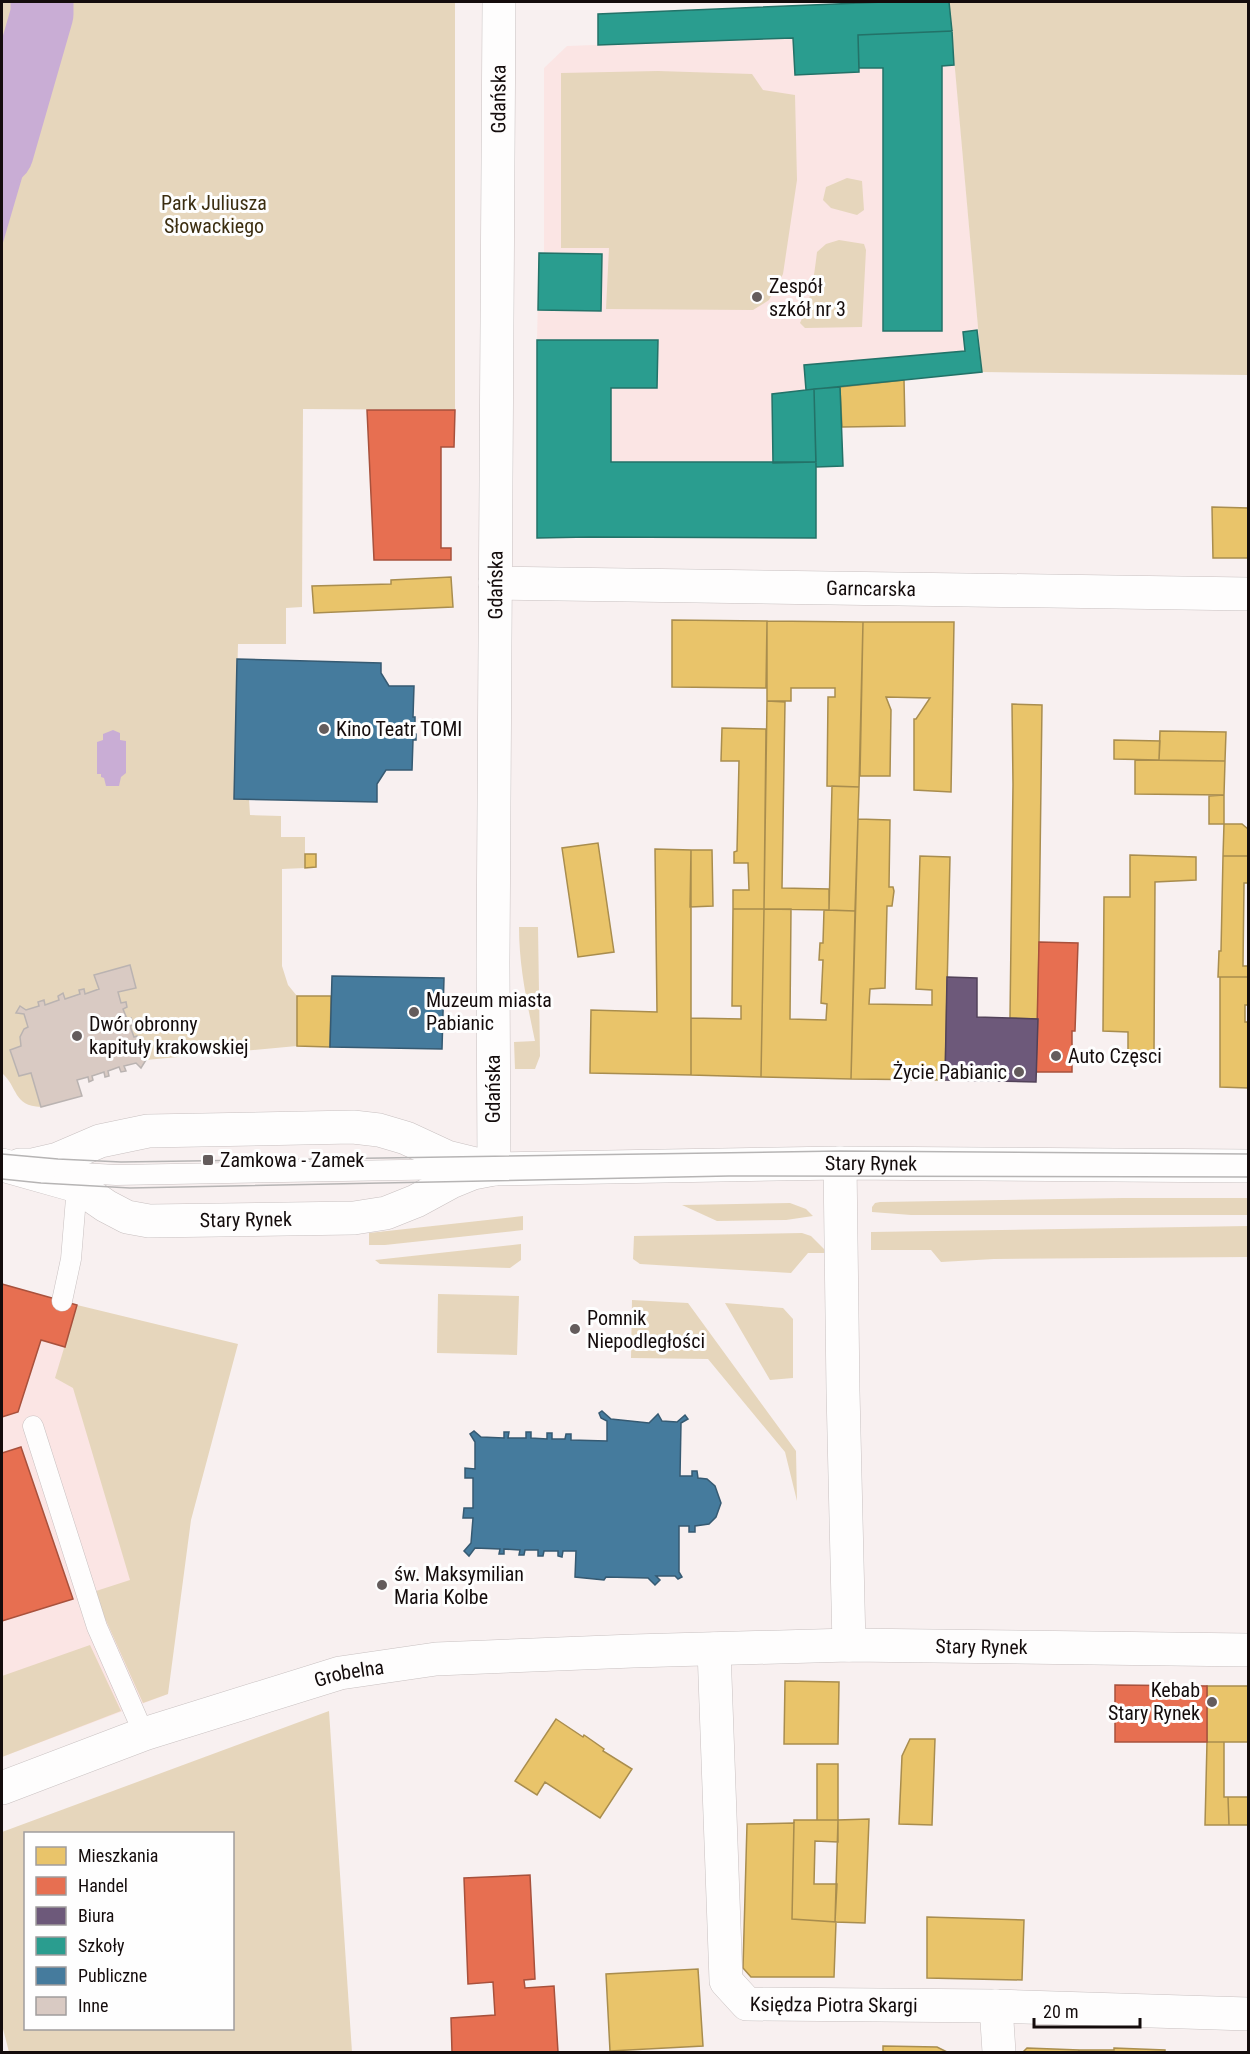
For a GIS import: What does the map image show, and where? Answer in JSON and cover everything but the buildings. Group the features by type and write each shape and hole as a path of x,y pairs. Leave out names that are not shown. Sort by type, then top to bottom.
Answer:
{"street":[{"name":"Gdańska","path":"494,1169 495,583 500,2"},
{"name":"Garncarska","path":"495,583 1248,594"},
{"name":"Stary Rynek","path":"2,1165 32,1165 58,1159 100,1141 148,1131 353,1128 379,1130 406,1138 447,1157 471,1165 494,1169"},
{"name":"Stary Rynek","path":"2,1165 77,1186 105,1206 127,1217 149,1221 354,1218 386,1213 472,1173 494,1169 840,1163 1248,1166"},
{"path":"840,1163 849,1645"},
{"name":"Stary Rynek","path":"714,1649 849,1645 1248,1650"},
{"name":"Grobelna","path":"2,1788 144,1734 340,1673 436,1659 714,1649"},
{"name":"Księdza Piotra Skargi","path":"714,1649 726,1981 747,2004 996,2006 1248,2014"},
{"path":"996,2006 999,2052"}],"lane":[{"path":"2,1165 44,1171 116,1174 494,1169"},
{"path":"62,1301 71,1259 77,1186"},
{"path":"33,1426 97,1627 144,1734"}],"shaded area":[{"path":"66,12 56,62 2,246 2,102 18,52 26,13"},
{"name":"Zespół szkół nr 3","path":"952,32 982,371 814,389 816,538 537,538 537,340 539,253 544,253 544,68 567,46"},
{"path":"113,730 120,733 120,740 126,741 126,773 121,777 119,786 106,786 101,774 97,774 97,742 103,740 103,734"},
{"path":"2,1284 77,1305 65,1347 168,1694 2,1757"}],"green space":[{"name":"Park Juliusza Słowackiego","path":"2,2 455,2 455,410 303,409 302,607 286,608 286,644 238,644 234,799 249,799 250,815 281,816 281,837 305,837 305,868 282,869 282,966 288,985 297,996 297,1046 146,1060 10,1051 19,1076 31,1073 41,1107 25,1103 2,1073"},
{"path":"949,2 1248,2 1248,375 982,372"},
{"path":"658,71 752,74 763,90 795,95 797,180 783,274 769,300 753,310 606,309 609,248 561,248 561,73"},
{"path":"847,178 862,181 864,210 857,215 831,208 823,200 826,187"},
{"path":"839,240 864,244 866,250 862,327 805,328 800,323 809,297 817,252 826,244"},
{"path":"519,927 538,927 540,1056 535,1069 515,1069 514,1042 535,1041 526,999"},
{"path":"1248,1198 1248,1215 911,1215 872,1212 875,1203 880,1202"},
{"path":"790,1203 806,1209 813,1216 786,1220 717,1221 682,1205"},
{"path":"523,1216 523,1230 369,1245 369,1233"},
{"path":"1248,1226 1248,1257 994,1259 941,1262 931,1250 871,1250 871,1232"},
{"path":"802,1233 811,1236 828,1253 808,1253 791,1273 640,1264 633,1259 634,1236"},
{"path":"521,1244 521,1260 510,1268 380,1264 375,1260"},
{"path":"438,1294 519,1296 517,1355 437,1353"},
{"path":"632,1300 688,1303 796,1451 797,1501 785,1452 708,1359 631,1358"},
{"path":"725,1303 783,1308 793,1319 793,1378 770,1380"},
{"path":"77,1305 238,1344 191,1520 168,1694 143,1703 104,1616 96,1591 130,1580 73,1388 55,1378"},
{"path":"90,1645 121,1711 2,1757 2,1676"},
{"path":"329,1711 352,2052 9,2052 2,2025 2,1832"}],"waterway":[{"path":"2,153 42,14 42,2"}],"tram line":[{"path":"2,1154 121,1162 840,1151 1248,1154"},
{"path":"2,1179 130,1188 729,1176 1248,1177"}],"place":[{"name":"Zespół szkół nr 3","path":"757,297"},
{"name":"Kino Teatr TOMI","path":"324,729"},
{"name":"Muzeum miasta Pabianic","path":"414,1012"},
{"name":"Dwór obronny kapituły krakowskiej","path":"77,1036"},
{"name":"Auto Częsci","path":"1056,1056"},
{"name":"Życie Pabianic","path":"1019,1072"},
{"name":"Zamkowa - Zamek","path":"208,1160"},
{"name":"Pomnik Niepodległości","path":"575,1329"},
{"name":"św. Maksymilian Maria Kolbe","path":"382,1585"},
{"name":"Kebab Stary Rynek","path":"1212,1702"}]}
